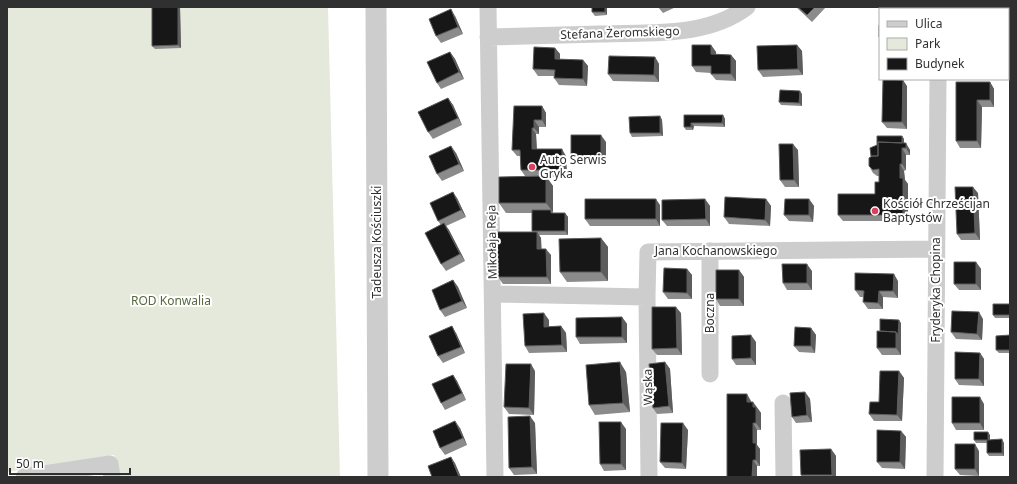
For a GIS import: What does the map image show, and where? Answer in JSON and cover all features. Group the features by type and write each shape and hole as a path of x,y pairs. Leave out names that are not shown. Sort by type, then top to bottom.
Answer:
{"street":[{"name":"Tadeusza Kościuszki","path":"376,7 378,477"},
{"name":"Mikołaja Reja","path":"488,7 495,477"},
{"name":"Stefana Żeromskiego","path":"488,36 684,32 719,22 747,7"},
{"name":"Fryderyka Chopina","path":"935,477 938,80"},
{"name":"Jana Kochanowskiego","path":"647,297 648,252 936,249"},
{"name":"Boczna","path":"710,251 710,374"},
{"path":"493,294 647,297"},
{"name":"Wąska","path":"647,297 649,477"},
{"path":"782,403 784,477"},
{"path":"24,477 110,464 112,477"}],"green space":[{"name":"ROD Konwalia","path":"7,7 328,7 340,477 117,477 114,455 7,472"}],"building":[{"path":"152,7 178,7 178,45 152,46"},
{"path":"592,7 605,7 605,12 592,12"},
{"path":"798,7 815,7 807,15"},
{"path":"884,7 902,7 902,8"},
{"path":"957,7 980,7 980,8"},
{"path":"451,9 458,27 436,36 429,19"},
{"path":"692,45 711,45 711,54 731,55 731,74 711,74 711,66 692,66"},
{"path":"797,45 798,69 758,70 757,46"},
{"path":"534,47 555,48 555,59 583,60 583,79 554,78 555,70 533,69"},
{"path":"450,52 459,72 437,83 427,62"},
{"path":"609,56 655,57 654,75 608,74"},
{"path":"883,80 903,80 902,122 882,122"},
{"path":"956,82 990,82 990,100 977,100 977,141 956,141"},
{"path":"780,90 800,91 799,103 779,102"},
{"path":"448,98 458,118 428,132 418,112"},
{"path":"514,106 542,106 542,120 534,120 534,128 532,128 532,149 562,149 562,170 521,170 520,150 512,150"},
{"path":"684,115 723,115 722,123 691,123 691,127 684,127"},
{"path":"660,116 660,133 630,133 629,117"},
{"path":"571,135 601,135 601,156 571,156"},
{"path":"877,136 902,136 902,143 878,142 878,156 871,156 870,148 877,145"},
{"path":"878,142 906,143 906,148 902,148 902,164 900,164 900,178 903,178 903,215 838,215 838,194 875,194 875,182 879,182 879,169 873,170 869,166 869,158 872,156 878,156"},
{"path":"779,144 793,144 794,180 780,180"},
{"path":"451,146 459,164 437,174 429,156"},
{"path":"546,176 546,203 499,203 499,177"},
{"path":"955,187 973,187 975,233 957,234"},
{"path":"453,192 461,210 438,221 430,203"},
{"path":"725,197 766,199 765,220 724,217"},
{"path":"585,199 656,199 656,219 585,219"},
{"path":"705,199 706,219 662,220 662,200"},
{"path":"785,199 809,199 809,215 784,215"},
{"path":"532,210 551,210 551,213 565,213 565,231 532,231"},
{"path":"444,223 460,254 441,264 425,233"},
{"path":"497,232 537,232 537,249 546,249 547,277 498,277"},
{"path":"601,238 601,272 560,272 559,239"},
{"path":"954,262 976,262 976,284 954,284"},
{"path":"782,264 807,264 807,283 783,283"},
{"path":"664,268 687,269 687,293 663,292"},
{"path":"716,270 739,270 739,299 716,299"},
{"path":"855,273 894,274 893,291 879,291 878,303 863,302 864,291 855,290"},
{"path":"453,280 462,301 440,310 432,290"},
{"path":"993,304 1010,304 1010,315 993,315"},
{"path":"652,307 676,307 677,348 652,349"},
{"path":"952,311 979,312 977,334 951,332"},
{"path":"544,313 544,327 561,326 562,345 525,346 523,314"},
{"path":"622,317 622,337 576,337 576,318"},
{"path":"880,319 899,320 898,335 896,332 880,331"},
{"path":"452,326 461,347 438,356 429,336"},
{"path":"795,327 811,328 811,346 794,346"},
{"path":"877,331 896,332 896,348 877,348"},
{"path":"751,335 751,358 732,359 732,336"},
{"path":"1010,335 1010,350 996,350 996,336"},
{"path":"955,352 980,353 979,379 955,379"},
{"path":"620,362 623,403 589,405 586,365"},
{"path":"665,362 669,406 653,408 649,364"},
{"path":"506,364 531,364 529,408 504,407"},
{"path":"880,371 899,371 897,415 869,414 870,402 879,402"},
{"path":"453,375 462,393 441,403 432,384"},
{"path":"805,392 807,415 792,417 790,393"},
{"path":"727,394 747,394 747,402 753,402 753,407 756,407 756,423 753,423 753,443 756,443 756,460 753,460 752,477 727,477"},
{"path":"952,397 980,397 980,423 952,423"},
{"path":"530,416 532,467 509,468 508,417"},
{"path":"455,421 463,438 440,448 433,431"},
{"path":"599,422 621,422 621,464 600,464"},
{"path":"661,423 683,423 682,463 660,462"},
{"path":"877,430 901,431 900,462 877,462"},
{"path":"974,432 988,432 988,440 1002,439 1002,453 987,453 987,440 974,440"},
{"path":"955,444 975,444 975,469 955,469"},
{"path":"831,449 832,475 801,475 800,450"},
{"path":"451,457 459,477 432,477 428,466"}],"place":[{"name":"Auto Serwis Gryka","path":"532,167"},
{"name":"Kościół Chrześcijan Baptystów","path":"875,211"}]}
